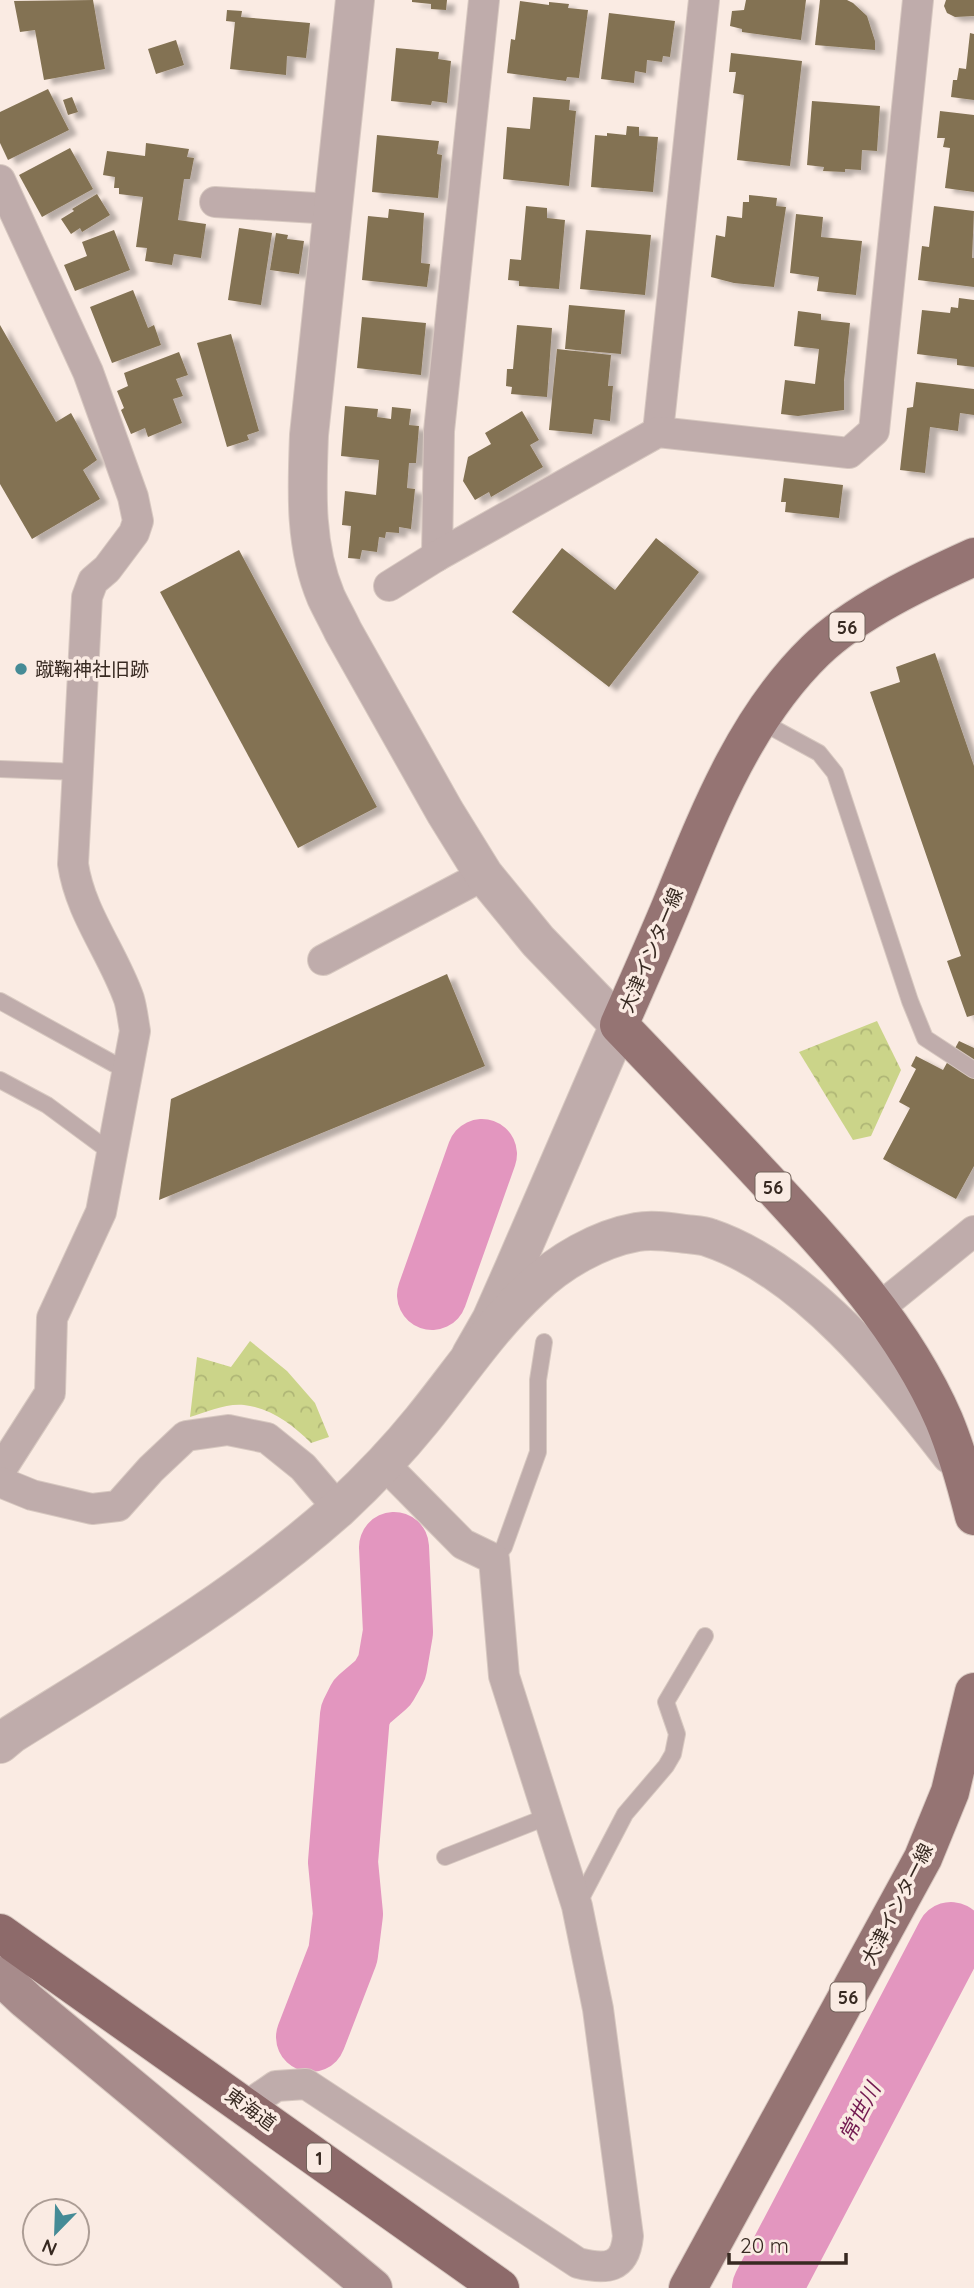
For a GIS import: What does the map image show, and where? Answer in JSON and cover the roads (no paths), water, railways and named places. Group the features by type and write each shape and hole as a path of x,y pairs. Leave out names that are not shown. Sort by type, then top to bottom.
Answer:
{"highway":[{"name":"東海道","path":"0,1933 500,2288"}],"main road":[{"name":"大津インター線","path":"974,557 915,584 857,620 816,649 782,687 760,720 706,817 619,1025 826,1244 879,1308 913,1362 943,1419 961,1468 974,1516"},
{"name":"大津インター線","path":"688,2288 923,1858 950,1792 974,1692"},
{"path":"0,1976 373,2288"}],"street":[{"path":"355,0 309,435 306,487 308,522 315,562 326,597 343,631 445,812 484,875 538,941 619,1025 491,1320 471,1355"},
{"path":"437,556 439,431 484,0"},
{"path":"658,432 704,0"},
{"path":"389,586 437,556 658,432 849,453 874,431 918,0"},
{"path":"0,180 88,372 133,497 138,521 134,533 107,569 93,581 87,597 73,864 75,879 97,933 130,1002 135,1031 101,1212 52,1318 50,1394 0,1471"},
{"path":"215,202 333,209"},
{"path":"323,960 484,875"},
{"path":"879,1308 974,1231"},
{"path":"0,1744 177,1632 270,1563 338,1508 421,1422 471,1355 531,1288 569,1259 603,1243 638,1232 671,1232 707,1237 749,1254 782,1276 838,1325 908,1399 961,1468"},
{"path":"0,1482 32,1495 92,1508 118,1506 151,1469 186,1437 228,1430 267,1438 303,1467 338,1508"},
{"path":"247,2106 276,2087 306,2084 578,2263 599,2268 613,2265 627,2252 628,2236 598,2009 577,1906 505,1676 494,1559 463,1544 383,1462"}],"lane":[{"path":"760,720 819,753 835,773 925,1038 974,1070"},
{"path":"0,769 79,772"},
{"path":"0,1001 127,1071"},
{"path":"0,1080 47,1105 112,1153"},
{"path":"494,1559 504,1547 538,1451 538,1380 544,1342"},
{"path":"577,1906 625,1814 673,1754 677,1734 666,1702 705,1636"},
{"path":"445,1857 549,1816"}],"waterway":[{"path":"432,1295 482,1154"},
{"path":"311,2037 343,1954 348,1914 343,1862 355,1715 362,1701 383,1683 392,1667 398,1632 394,1547"},
{"name":"常世川","path":"767,2288 951,1937"}],"place":[{"name":"蹴鞠神社旧跡","path":"21,669"}]}
